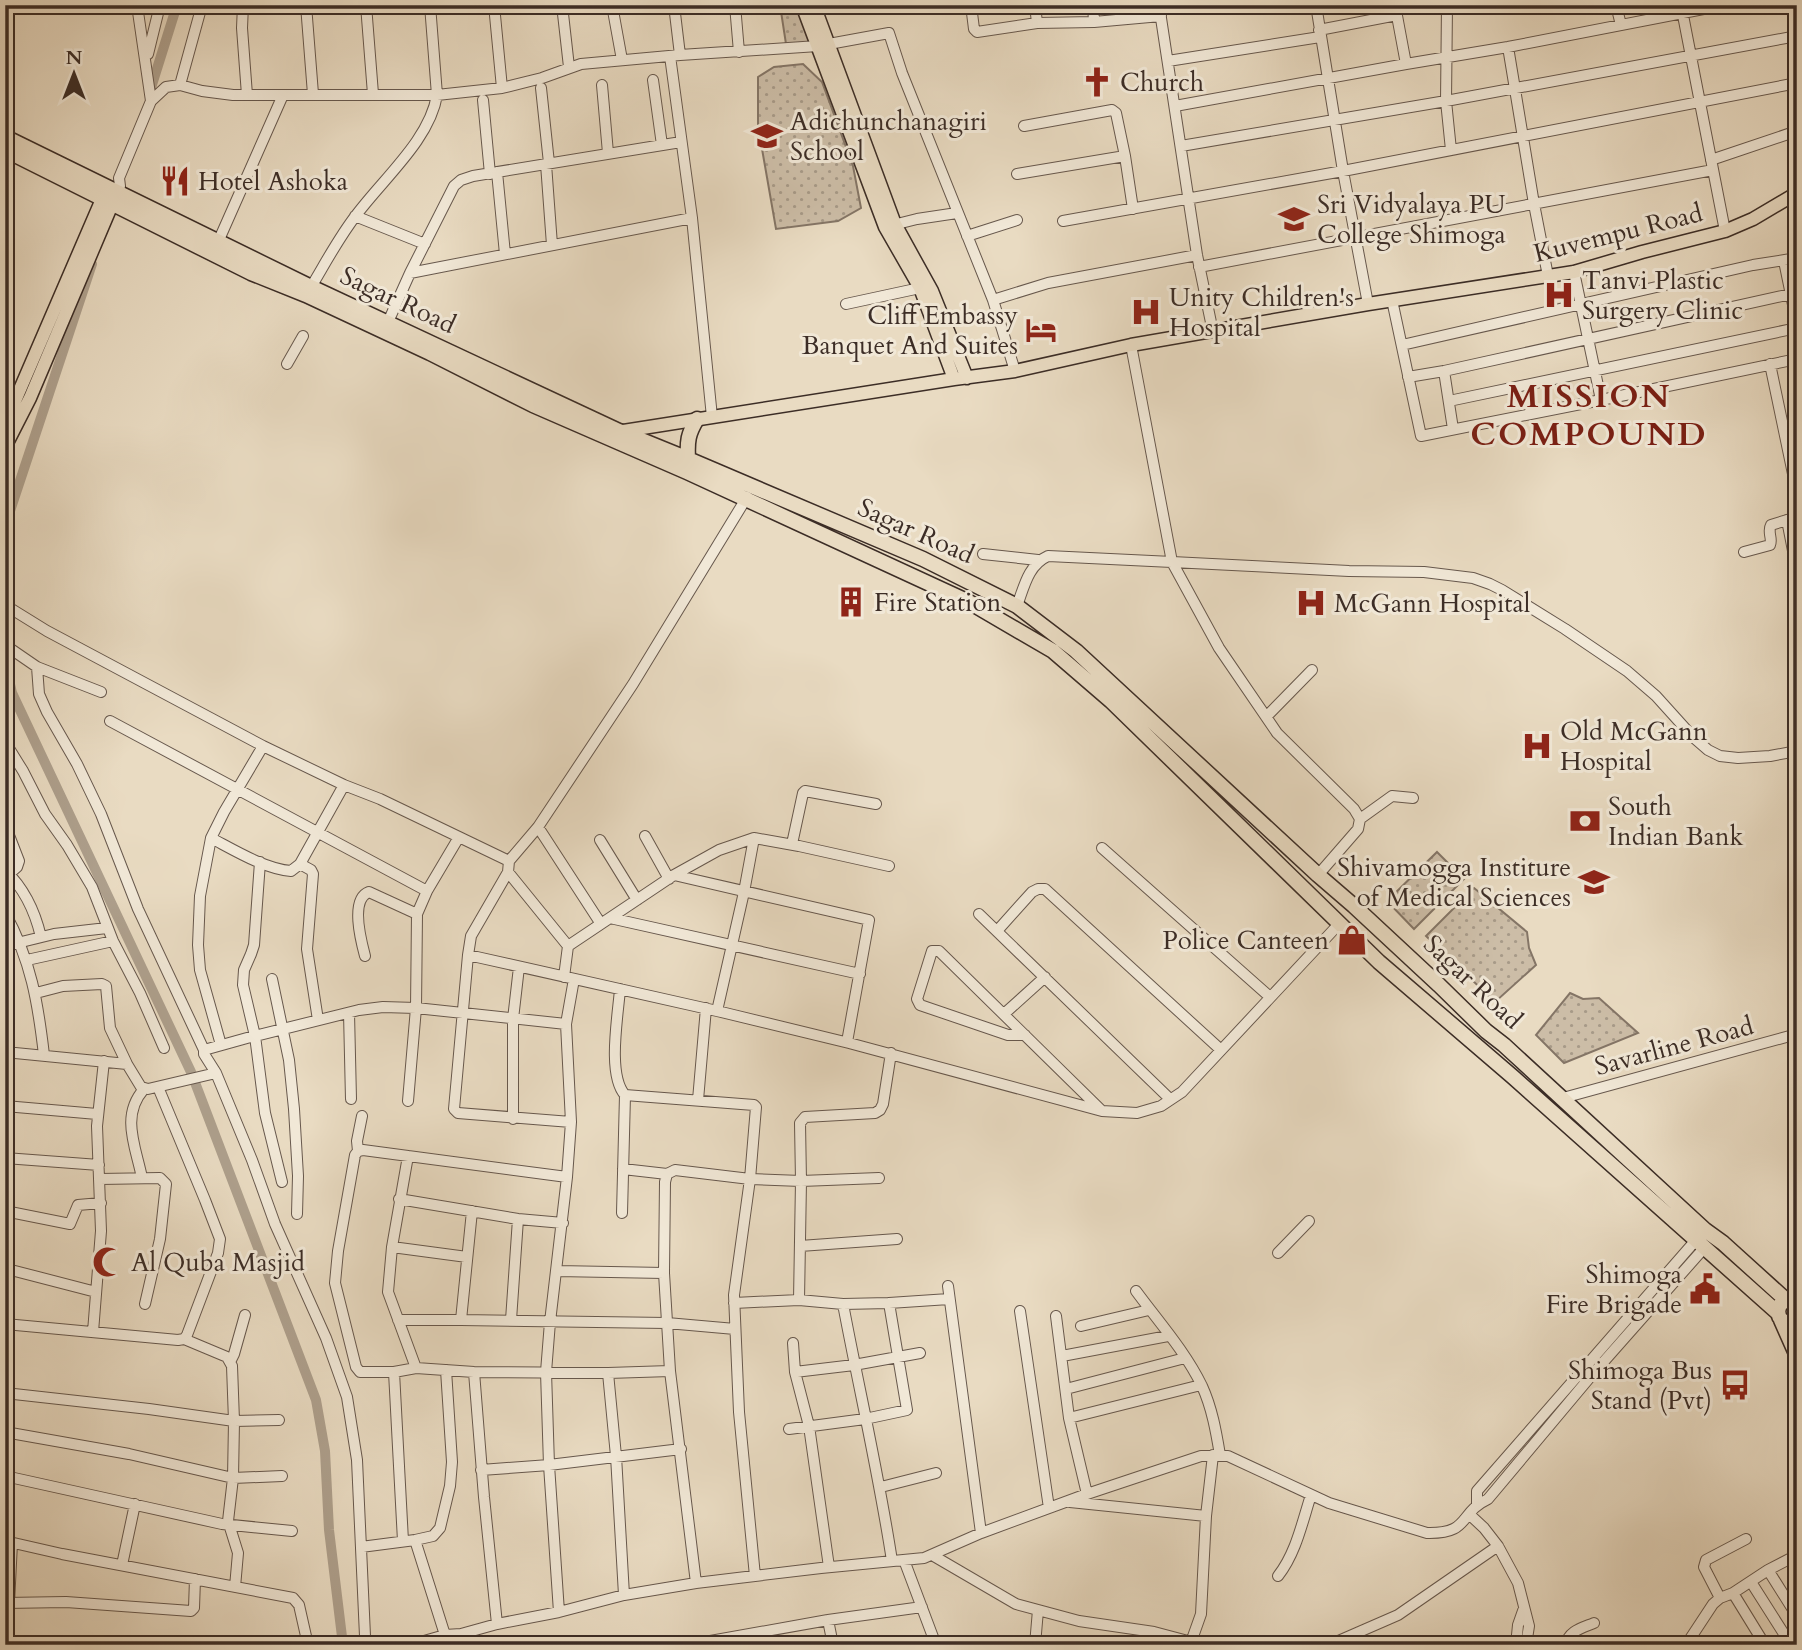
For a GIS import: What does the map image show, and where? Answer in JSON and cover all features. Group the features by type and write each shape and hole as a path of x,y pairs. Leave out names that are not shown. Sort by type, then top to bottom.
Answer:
{"highway":[{"name":"Sagar Road","path":"5,137 311,287 619,431 688,459 749,493 969,602 1053,651 1111,701 1379,962 1700,1243 1785,1309"},
{"name":"Sagar Road","path":"5,150 112,191 251,272 430,353 533,405 749,493 923,559 1017,606 1076,651 1486,1031 1563,1098 1705,1230 1723,1243 1785,1309"},
{"path":"688,459 688,438 704,418"},
{"path":"1785,1309 1790,1324 1797,1321"},
{"path":"1785,1309 1797,1356"}],"main road":[{"path":"802,5 824,45"},
{"path":"814,5 824,45 890,226 960,378"},
{"path":"5,424 112,191"},
{"path":"5,447 30,398 112,191"},
{"name":"Kuvempu Road","path":"603,435 960,378 1015,372 1132,345 1574,272 1725,231 1752,219 1797,192"},
{"path":"890,226 932,291 960,378"}],"street":[{"path":"137,5 151,101"},
{"path":"146,61 160,5"},
{"path":"180,85 202,5"},
{"path":"243,5 247,95"},
{"path":"306,5 313,94"},
{"path":"366,5 373,94"},
{"path":"311,287 355,216 424,132 435,110 438,95 430,5"},
{"path":"494,5 502,88"},
{"path":"562,5 569,67"},
{"path":"611,5 622,60"},
{"path":"674,5 681,142 692,218 704,418"},
{"path":"735,5 739,52"},
{"path":"971,5 974,29 977,32 1037,23 1094,22 1160,11 1197,255 1213,332"},
{"path":"1035,5 1037,23"},
{"path":"1093,5 1094,22"},
{"path":"1316,5 1354,239 1368,304"},
{"path":"1447,5 1446,101 1451,150"},
{"path":"1616,5 1620,25"},
{"path":"1175,106 1508,47 1620,25 1682,9 1724,5"},
{"path":"1682,9 1725,231"},
{"path":"1168,61 1320,34 1396,10 1406,64"},
{"path":"112,191 151,101 166,87 180,85 202,91 247,95 438,95 502,88 542,78 569,67 675,55 824,45 889,33 902,74 993,300 1015,372"},
{"path":"1181,146 1446,101 1797,36"},
{"path":"1508,47 1548,276"},
{"path":"653,80 662,145"},
{"path":"1063,221 1343,171 1797,83"},
{"path":"601,85 608,153"},
{"path":"541,88 552,245"},
{"path":"218,242 284,95"},
{"path":"484,100 505,254"},
{"path":"1024,126 1112,110 1116,113 1133,209"},
{"path":"1199,267 1534,204 1712,165 1797,131"},
{"path":"388,322 454,186 461,180 681,142"},
{"path":"1017,174 1125,156"},
{"path":"890,226 957,213"},
{"path":"355,216 425,244"},
{"path":"410,272 692,218"},
{"path":"967,236 1017,220"},
{"path":"993,300 1048,283 1197,255"},
{"path":"1402,345 1753,265 1797,258"},
{"path":"1450,401 1797,326 1784,261"},
{"path":"1574,272 1601,401"},
{"path":"846,304 920,288"},
{"path":"1408,377 1791,293"},
{"path":"1392,300 1420,436 1797,359"},
{"path":"287,364 303,336"},
{"path":"1132,345 1172,562 1219,648 1277,733 1354,808 1360,819"},
{"path":"1770,364 1793,456 1797,493"},
{"path":"1444,371 1453,429"},
{"path":"571,1122 458,1113 454,1109 471,936 508,867 538,827 633,684 749,493"},
{"path":"1744,552 1770,545 1769,527 1792,519 1796,566"},
{"path":"983,554 1038,560 1048,556 1424,572 1473,578 1502,590 1627,671 1656,696 1693,737 1720,757 1770,757 1797,751"},
{"path":"1017,606 1031,570 1038,560"},
{"path":"5,605 47,631 263,746 459,837 508,867 568,946 566,1024 571,1122 546,1373 559,1612"},
{"path":"5,645 37,667 102,692"},
{"path":"37,667 39,694 101,814 138,909 252,1160 275,1224 326,1338 347,1396 357,1460 365,1636 368,1645"},
{"path":"1266,717 1312,670"},
{"path":"110,720 427,891"},
{"path":"5,742 44,814 67,845 92,887 107,928 164,1048"},
{"path":"221,1045 200,970 198,945 201,896 211,838 263,746"},
{"path":"211,838 260,862 291,871 300,864 344,785"},
{"path":"792,844 805,791 876,804"},
{"path":"1318,875 1357,829 1360,819 1392,796 1413,798"},
{"path":"5,825 19,861 17,867 7,872 24,892 36,915 41,937"},
{"path":"538,827 605,921 732,944 860,974"},
{"path":"645,836 671,877 869,920 847,1042"},
{"path":"408,1101 415,1008 417,914 427,891 459,837"},
{"path":"698,1100 712,1009 732,944 754,838"},
{"path":"568,946 671,877 719,850 754,838 889,866"},
{"path":"600,840 637,900"},
{"path":"1102,848 1270,997"},
{"path":"260,862 254,945 244,970 243,985 255,1036 265,1113 282,1182"},
{"path":"300,864 313,874 307,949 318,1020"},
{"path":"997,931 1032,892 1045,889 1221,1050"},
{"path":"365,956 358,918 359,901 363,894 369,892 417,914"},
{"path":"979,914 1170,1100"},
{"path":"6,916 27,960 36,993 44,1055"},
{"path":"468,955 847,1042 1102,1111 1137,1113 1161,1106 1182,1092 1339,924"},
{"path":"5,946 41,937 107,928"},
{"path":"27,960 113,941"},
{"path":"1025,1035 1008,1035 920,1005 917,999 932,951 939,951 1004,1014 1102,1111"},
{"path":"513,1119 513,1019 519,967"},
{"path":"1004,1014 1045,977"},
{"path":"272,979 289,1060 298,1176 297,1214"},
{"path":"36,993 63,986 104,984 107,988 110,1028 127,1064 144,1089"},
{"path":"620,989 615,1066 618,1083 625,1095 622,1213"},
{"path":"204,1050 318,1020 383,1007 566,1024"},
{"path":"349,1013 351,1099"},
{"name":"Savarline Road","path":"1563,1098 1797,1034"},
{"path":"5,1052 127,1064"},
{"path":"799,1300 800,1123 806,1117 875,1113 880,1110 891,1053"},
{"path":"93,1332 102,1231 97,1114 104,1061"},
{"path":"142,1178 132,1134 131,1117 135,1099 144,1089 211,1074"},
{"path":"158,1087 220,1239 218,1253 184,1339"},
{"path":"625,1095 754,1104 756,1107 734,1303 739,1412 755,1576"},
{"path":"5,1106 97,1114"},
{"path":"362,1116 357,1141 358,1151 355,1155 338,1251 335,1283 356,1367 360,1372 394,1372 416,1368 474,1373 670,1371"},
{"path":"358,1151 567,1177"},
{"path":"408,1156 392,1247 388,1292 416,1368"},
{"path":"5,1158 99,1165"},
{"path":"623,1169 667,1174 674,1170 750,1179 801,1181 879,1178"},
{"path":"667,1174 664,1182 664,1273 670,1371 696,1583"},
{"path":"100,1179 160,1178 166,1184 160,1239 145,1304"},
{"path":"400,1199 518,1219 563,1223"},
{"path":"5,1211 70,1224 78,1205 101,1203"},
{"path":"461,1320 472,1211"},
{"path":"511,1320 518,1219"},
{"path":"1278,1253 1309,1220"},
{"path":"800,1246 897,1239"},
{"path":"416,1644 445,1635 461,1634 624,1595 696,1583 923,1558 1087,1493 1201,1456 1217,1455 1241,1461 1329,1503 1427,1533 1456,1529 1478,1504 1488,1499 1700,1243"},
{"path":"392,1247 467,1257"},
{"path":"11,1270 96,1292"},
{"path":"557,1270 664,1273"},
{"path":"947,1286 981,1533"},
{"path":"1136,1291 1185,1358 1201,1385 1212,1414 1217,1455 1206,1516 1201,1614 1191,1643"},
{"path":"734,1303 799,1300 843,1304 949,1299"},
{"path":"789,1429 865,1419 907,1410 889,1303"},
{"path":"843,1304 881,1487 892,1561"},
{"path":"1081,1326 1149,1310"},
{"path":"1020,1311 1049,1508"},
{"path":"230,1362 245,1315"},
{"path":"1056,1316 1069,1418 1087,1493"},
{"path":"398,1320 667,1324 735,1329"},
{"path":"5,1324 184,1339 228,1357 234,1420 229,1525 239,1553 235,1587"},
{"path":"1062,1356 1168,1336"},
{"path":"793,1343 796,1372 809,1426 830,1567"},
{"path":"796,1372 920,1353"},
{"path":"1066,1389 1185,1358"},
{"path":"361,1547 433,1536 440,1528 450,1486 452,1462 446,1370"},
{"path":"394,1372 403,1541"},
{"path":"474,1373 481,1470 498,1624"},
{"path":"608,1373 624,1595"},
{"path":"1069,1418 1201,1385"},
{"path":"5,1393 234,1420 279,1420"},
{"path":"5,1432 129,1454 233,1478 282,1476"},
{"path":"481,1470 550,1465 681,1449"},
{"path":"881,1487 936,1473"},
{"path":"5,1476 229,1525 292,1531"},
{"path":"1278,1576 1295,1548 1311,1494"},
{"path":"1067,1502 1206,1516"},
{"path":"122,1565 135,1504"},
{"path":"1470,1515 1498,1546 1518,1583 1529,1626 1526,1645"},
{"path":"1720,1598 1704,1562 1746,1539"},
{"path":"415,1540 445,1635"},
{"path":"195,1579 194,1608 191,1611 66,1602 7,1603 9,1542 293,1598 308,1645"},
{"path":"1315,1645 1336,1642 1398,1615 1498,1546"},
{"path":"932,1555 1016,1604 1079,1622 1154,1632 1203,1645"},
{"path":"1686,1645 1713,1604 1720,1598 1797,1555"},
{"path":"904,1560 936,1645"},
{"path":"1768,1570 1797,1616"},
{"path":"1751,1582 1791,1645"},
{"path":"1733,1593 1765,1645"},
{"path":"688,1645 828,1620 922,1607"},
{"path":"1497,1645 1517,1645 1518,1626 1524,1608"},
{"path":"1035,1645 1038,1610"},
{"path":"828,1620 833,1645"},
{"path":"1566,1645 1570,1634 1594,1623"},
{"path":"461,1634 464,1645"},
{"path":"1336,1642 1349,1645"}],"shaded area":[{"path":"780,5 796,5 810,42 786,44"},
{"path":"803,64 822,82 853,166 861,208 838,221 776,229 758,126 758,77 774,67"},
{"path":"1437,852 1464,879 1414,929 1387,901"},
{"path":"1474,888 1527,932 1529,948 1536,965 1495,1002 1426,936"},
{"path":"1570,993 1583,999 1599,998 1638,1033 1564,1063 1536,1035"}],"waterway":[{"path":"150,91 177,5"},
{"path":"5,526 92,264"},
{"path":"5,662 12,693 191,1072 316,1400 325,1451 329,1530 343,1645"}],"place":[{"name":"Church","path":"1097,82"},
{"name":"Adichunchanagiri School","path":"767,136"},
{"name":"Hotel Ashoka","path":"175,181"},
{"name":"Sri Vidyalaya PU College Shimoga","path":"1294,219"},
{"name":"Tanvi Plastic Surgery Clinic","path":"1559,295"},
{"name":"Unity Children's Hospital","path":"1146,312"},
{"name":"Cliff Embassy Banquet And Suites","path":"1041,330"},
{"name":"Fire Station","path":"851,602"},
{"name":"McGann Hospital","path":"1311,603"},
{"name":"Old McGann Hospital","path":"1537,746"},
{"name":"South Indian Bank","path":"1585,821"},
{"name":"Shivamogga Institure of Medical Sciences","path":"1594,882"},
{"name":"Police Canteen","path":"1352,940"},
{"name":"Al Quba Masjid","path":"108,1262"},
{"name":"Shimoga Fire Brigade","path":"1705,1289"},
{"name":"Shimoga Bus Stand (Pvt)","path":"1735,1385"}],"district":[{"name":"MISSION COMPOUND","path":"1589,415"}]}
